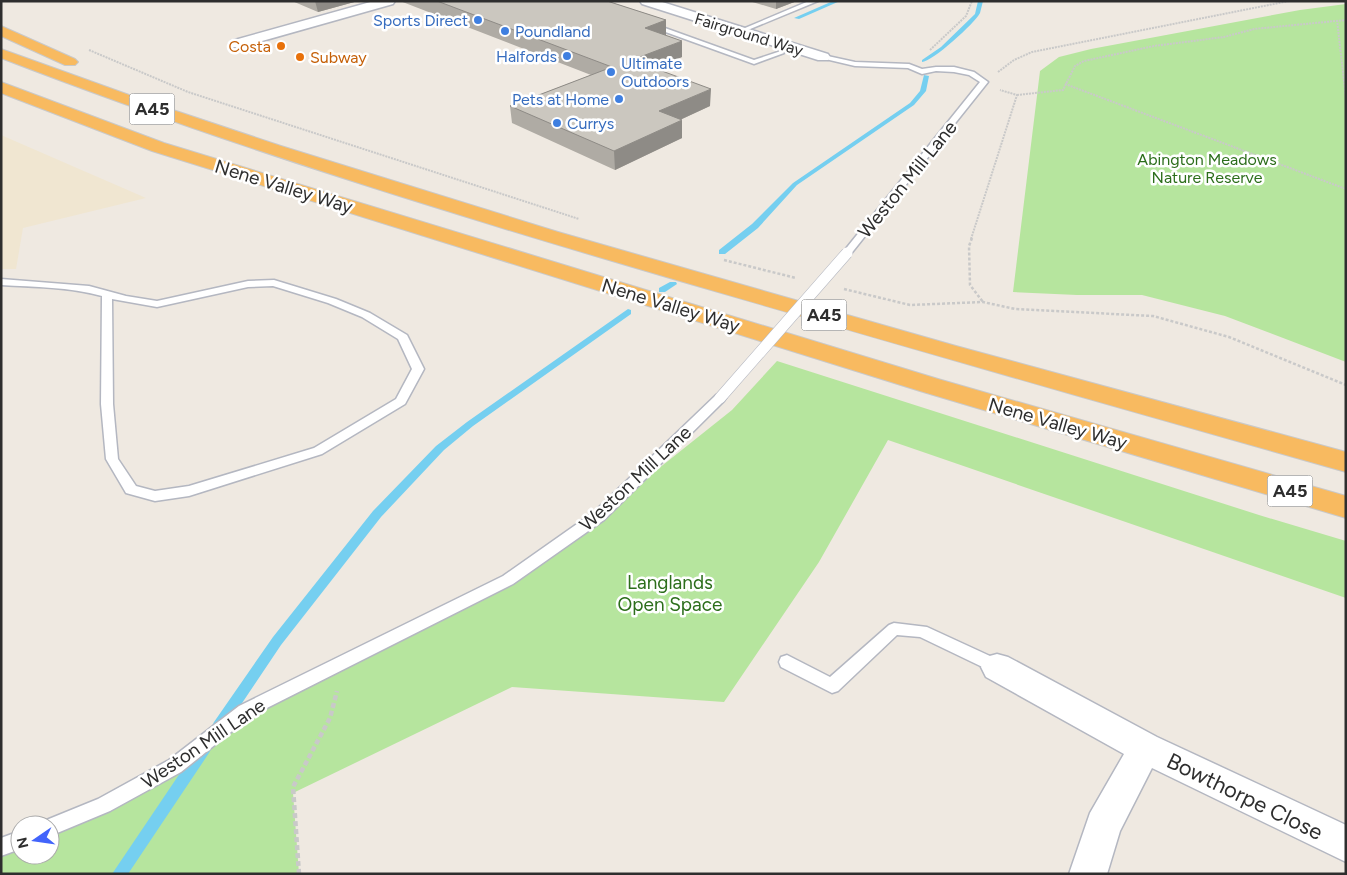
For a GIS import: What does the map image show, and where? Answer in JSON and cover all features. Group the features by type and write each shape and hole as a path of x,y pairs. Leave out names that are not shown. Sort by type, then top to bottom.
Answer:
{"highway":[{"path":"1,30 75,64 305,160"},
{"name":"Nene Valley Way","path":"1,53 150,108 305,160 666,271 1346,462"},
{"name":"Nene Valley Way","path":"1,88 158,147 919,382 1346,507"},
{"path":"1,103 89,131 158,147"}],"street":[{"path":"236,44 389,1"},
{"name":"Fairground Way","path":"646,1 823,57"},
{"name":"Bowthorpe Close","path":"998,667 1145,748 1346,844"},
{"name":"Bowthorpe Close","path":"1088,874 1103,826 1145,748"}],"lane":[{"path":"741,31 815,1"},
{"path":"647,24 754,62 781,53"},
{"path":"823,57 855,64 909,66 926,70 969,71 983,84"},
{"name":"Weston Mill Lane","path":"60,823 104,805 176,766 245,711 508,580 599,516 720,398 847,252 983,84"},
{"path":"1,282 89,289 157,304 248,284 274,284 332,301 366,315 402,337 418,369 402,401 318,451 189,491 155,496 130,490 112,459 107,404 107,294"},
{"path":"787,662 832,686 894,629 922,631 998,667"}],"path":[{"path":"926,70 918,62 919,56 939,44 967,15 972,1"},
{"path":"983,84 1014,60 1032,52 1289,1"},
{"path":"1337,20 1346,98"},
{"path":"983,84 1017,95 1047,93 1063,90 1064,84 1075,66 1084,61 1120,52 1206,40 1254,29 1346,20"},
{"path":"81,46 188,92 584,220"},
{"path":"1064,84 1346,190"},
{"path":"983,302 970,285 969,246 1017,95"},
{"path":"717,258 804,279"},
{"path":"842,289 910,305 983,302 1014,309 1152,316 1229,337 1346,385"},
{"path":"299,874 294,788 330,718 346,660"}],"shaded area":[{"path":"1,135 146,198 23,228 16,269 1,269"}],"green space":[{"name":"Abington Meadows Nature Reserve","path":"1346,4 1346,362 1225,316 1142,295 1077,295 1013,292 1040,71 1059,57 1091,49 1300,10"},
{"name":"Langlands Open Space","path":"777,361 1346,541 1346,598 888,440 819,562 724,702 512,687 293,793 299,874 1,874 1,847 10,844 10,865 60,865 60,823 104,805 245,711 508,580 599,516 732,410"}],"building":[{"path":"437,1 607,1 666,20 645,28 682,41 632,60 711,89 659,111 682,120 614,151 510,106 612,67"}],"waterway":[{"path":"797,18 838,1"},
{"path":"924,61 943,48 977,14 981,1"},
{"path":"722,252 755,226 795,184 912,104 923,91 926,76"},
{"path":"662,290 673,284"},
{"path":"219,726 277,641 377,514 440,448 470,424 628,312"},
{"path":"119,874 204,749"}],"place":[{"name":"Sports Direct","path":"478,20"},
{"name":"Poundland","path":"505,31"},
{"name":"Costa","path":"281,46"},
{"name":"Halfords","path":"567,56"},
{"name":"Subway","path":"300,57"},
{"name":"Ultimate Outdoors","path":"611,72"},
{"name":"Pets at Home","path":"619,99"},
{"name":"Currys","path":"557,123"}]}
